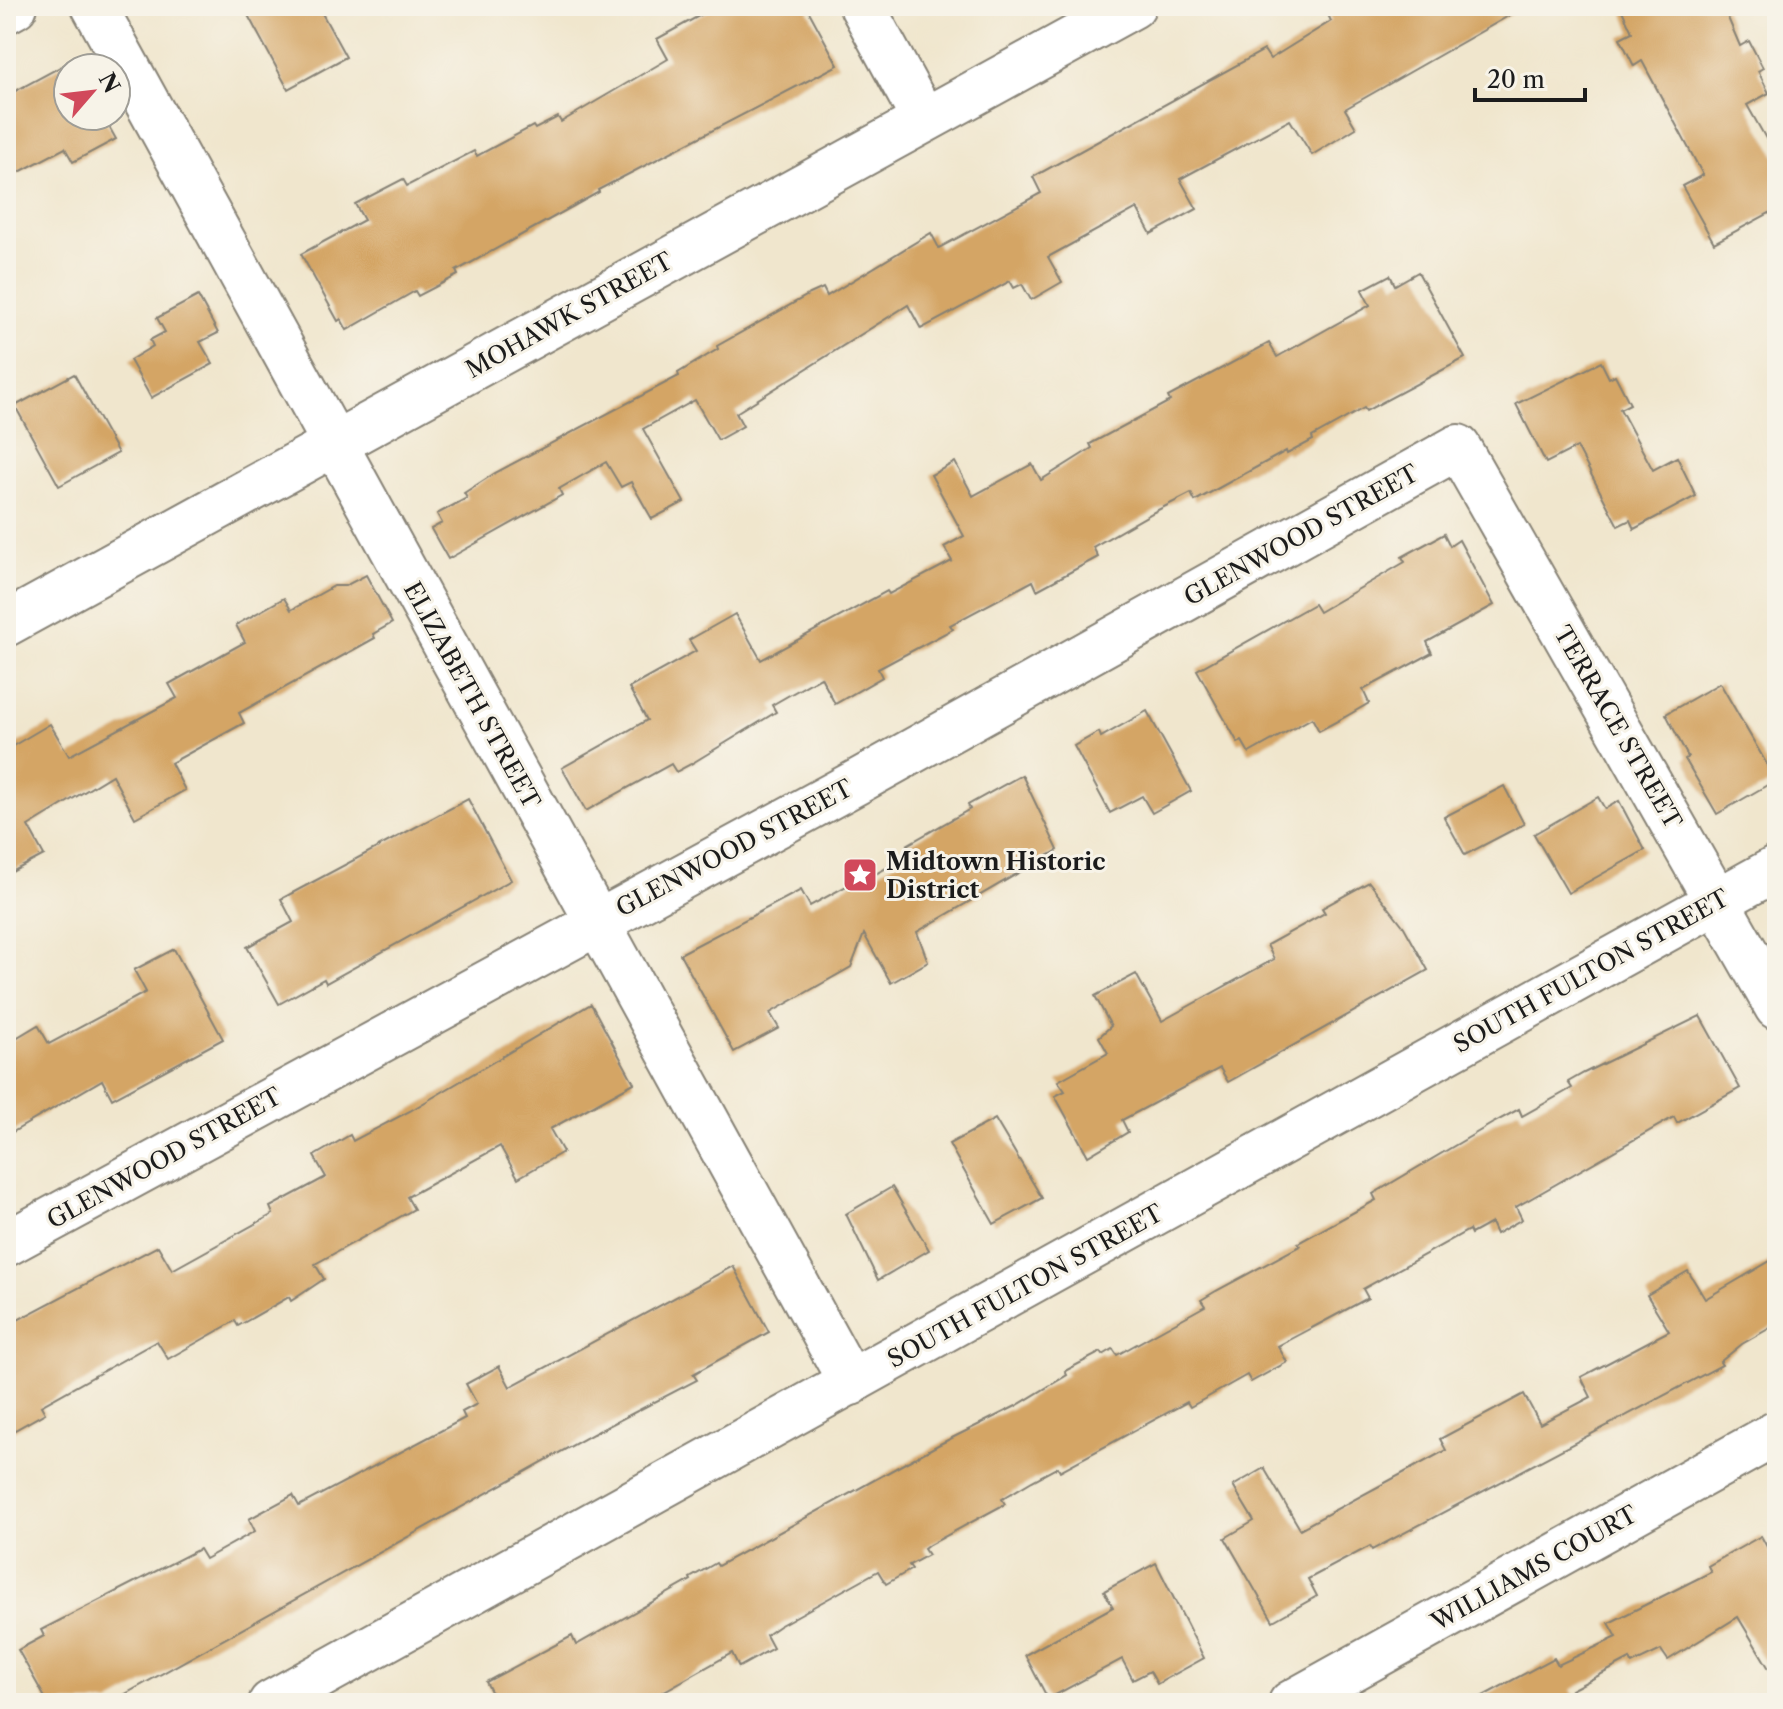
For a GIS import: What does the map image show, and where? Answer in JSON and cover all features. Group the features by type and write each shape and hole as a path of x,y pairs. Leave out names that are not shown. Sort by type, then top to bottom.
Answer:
{"street":[{"path":"6,11 15,6"},
{"name":"ELIZABETH STREET","path":"94,6 851,1383"},
{"path":"862,6 924,120"},
{"name":"MOHAWK STREET","path":"6,624 1133,6"},
{"name":"GLENWOOD STREET","path":"6,1244 857,782 1458,447"},
{"name":"TERRACE STREET","path":"1458,447 1777,1007"},
{"name":"SOUTH FULTON STREET","path":"271,1703 1777,868"},
{"name":"WILLIAMS COURT","path":"1291,1703 1777,1433"}],"building":[{"path":"243,6 318,6 346,57 288,89"},
{"path":"717,6 806,6 838,65 598,190 418,296 415,291 347,330 341,319 338,321 301,254 364,220 355,204 403,179 407,186 474,151 477,156 533,126 535,129 558,117 561,122 668,59 657,39"},
{"path":"1324,6 1526,6 1345,109 1356,128 1312,155 1290,120 1180,179 1197,209 1151,234 1137,208 1048,257 1062,282 1031,300 1022,284 1014,288 1010,281 921,329 908,305 736,413 743,426 718,440 695,400 643,429 684,502 652,519 631,482 621,487 606,462 559,489 562,495 448,559 431,529 442,523 437,514 467,498 464,493 495,473 679,376 678,373 718,349 717,346 810,294 823,288 827,296 931,233 939,248 1041,193 1033,177 1264,50 1270,59 1331,21"},
{"path":"1620,6 1723,6 1740,46 1749,41 1763,68 1758,71 1769,93 1747,105 1777,158 1777,209 1714,243 1682,186 1703,175 1642,61 1634,66 1620,38 1632,32"},
{"path":"52,71 52,132 112,132 116,139 73,162 65,148 6,179 6,96"},
{"path":"1418,272 1465,358 1366,411 1364,408 1312,437 1313,440 1287,454 1286,451 1195,501 1191,493 1154,512 1093,547 1098,557 1037,590 1033,581 950,625 953,629 878,669 882,677 835,704 821,677 772,705 776,712 691,764 676,772 671,764 586,811 562,768 647,720 629,688 696,651 689,640 735,614 761,660 887,591 889,594 952,561 944,547 964,536 931,475 955,462 973,496 1032,464 1041,480 1092,448 1090,444 1170,401 1168,397 1269,343 1277,357 1370,305 1362,290 1390,275 1395,285"},
{"path":"198,296 218,333 200,342 213,364 151,398 130,360 153,346 150,340 165,332 157,318"},
{"path":"1601,362 1609,378 1615,375 1630,404 1620,409 1653,470 1677,457 1696,496 1634,529 1630,520 1618,526 1577,447 1546,463 1516,404"},
{"path":"74,374 118,453 59,486 15,406"},
{"path":"1444,534 1450,546 1459,540 1494,605 1427,642 1432,653 1363,690 1369,703 1345,717 1319,731 1312,718 1249,753 1242,741 1238,743 1197,670 1314,604 1319,612 1405,562 1402,557"},
{"path":"366,575 392,623 373,634 375,638 239,713 244,723 171,763 185,790 135,818 112,775 28,826 44,855 6,875 6,750 50,724 69,756 177,698 169,684 245,642 236,625 284,598 291,610 334,586 345,586"},
{"path":"1720,683 1776,780 1717,814 1685,759 1688,757 1666,714"},
{"path":"1147,711 1191,791 1152,813 1142,796 1110,813 1074,746 1099,732 1101,737"},
{"path":"1022,775 1058,850 917,932 928,962 891,983 864,934 851,967 770,1013 779,1028 734,1052 680,954 801,890 810,906 859,879 861,882 912,854 907,845 970,809 968,805"},
{"path":"1504,786 1524,824 1465,855 1444,817"},
{"path":"1598,797 1605,809 1619,801 1645,850 1568,893 1534,834"},
{"path":"468,799 511,880 326,983 324,979 279,1004 247,947 293,922 281,899"},
{"path":"1369,882 1404,927 1428,970 1228,1082 1220,1068 1122,1120 1128,1132 1088,1156 1055,1096 1065,1091 1058,1081 1108,1053 1099,1037 1111,1026 1095,996 1136,974 1162,1021 1274,959 1267,945 1325,913 1322,908"},
{"path":"174,949 223,1039 112,1099 102,1080 6,1136 6,1044 38,1025 49,1044 146,992 134,970"},
{"path":"591,1004 634,1083 550,1129 563,1152 518,1178 500,1146 407,1197 414,1209 315,1264 324,1279 291,1301 289,1297 238,1326 235,1321 168,1359 157,1341 41,1406 45,1413 6,1435 6,1326 158,1246 172,1270 273,1214 270,1207 326,1177 314,1156 350,1135 353,1141 410,1111"},
{"path":"1700,1016 1740,1088 1677,1123 1674,1117 1516,1207 1522,1219 1496,1234 1491,1223 1471,1234 1469,1230 1363,1289 1368,1298 1278,1346 1287,1362 1251,1382 1247,1375 1190,1407 1187,1402 1060,1471 1058,1467 1032,1481 1002,1499 1005,1504 929,1545 924,1549 928,1555 909,1565 912,1569 886,1584 878,1571 779,1626 766,1635 773,1648 739,1667 732,1653 643,1703 497,1703 486,1682 572,1636 576,1645 716,1563 718,1566 938,1445 1016,1406 1067,1375 1065,1371 1101,1352 1103,1355 1113,1349 1117,1355 1205,1306 1201,1300 1376,1200 1373,1194 1493,1123 1519,1109 1522,1116 1572,1088 1568,1082 1584,1073"},
{"path":"995,1119 1042,1198 994,1224 949,1144"},
{"path":"892,1187 929,1250 878,1280 846,1214"},
{"path":"1777,1257 1777,1324 1742,1344 1720,1362 1722,1365 1372,1550 1370,1546 1308,1579 1317,1596 1273,1621 1225,1538 1254,1521 1233,1486 1264,1468 1300,1529 1446,1450 1440,1439 1524,1394 1540,1424 1591,1397 1581,1377 1669,1331 1647,1295 1688,1271 1705,1299"},
{"path":"733,1266 769,1332 693,1374 697,1380 593,1434 109,1703 48,1703 18,1650 44,1636 41,1630 199,1549 205,1559 255,1531 249,1519 293,1495 299,1506 465,1418 462,1412 477,1404 466,1384 499,1366 510,1387"},
{"path":"1761,1536 1777,1565 1777,1682 1738,1617 1668,1660 1661,1650 1632,1664 1630,1659 1571,1690 1579,1703 1470,1703 1554,1658 1558,1665 1617,1637 1609,1623 1711,1572 1708,1566"},
{"path":"1156,1563 1204,1658 1157,1684 1150,1671 1133,1680 1122,1659 1048,1699 1025,1655 1113,1607 1104,1591"}],"place":[{"name":"Midtown Historic District","path":"860,875"}]}
